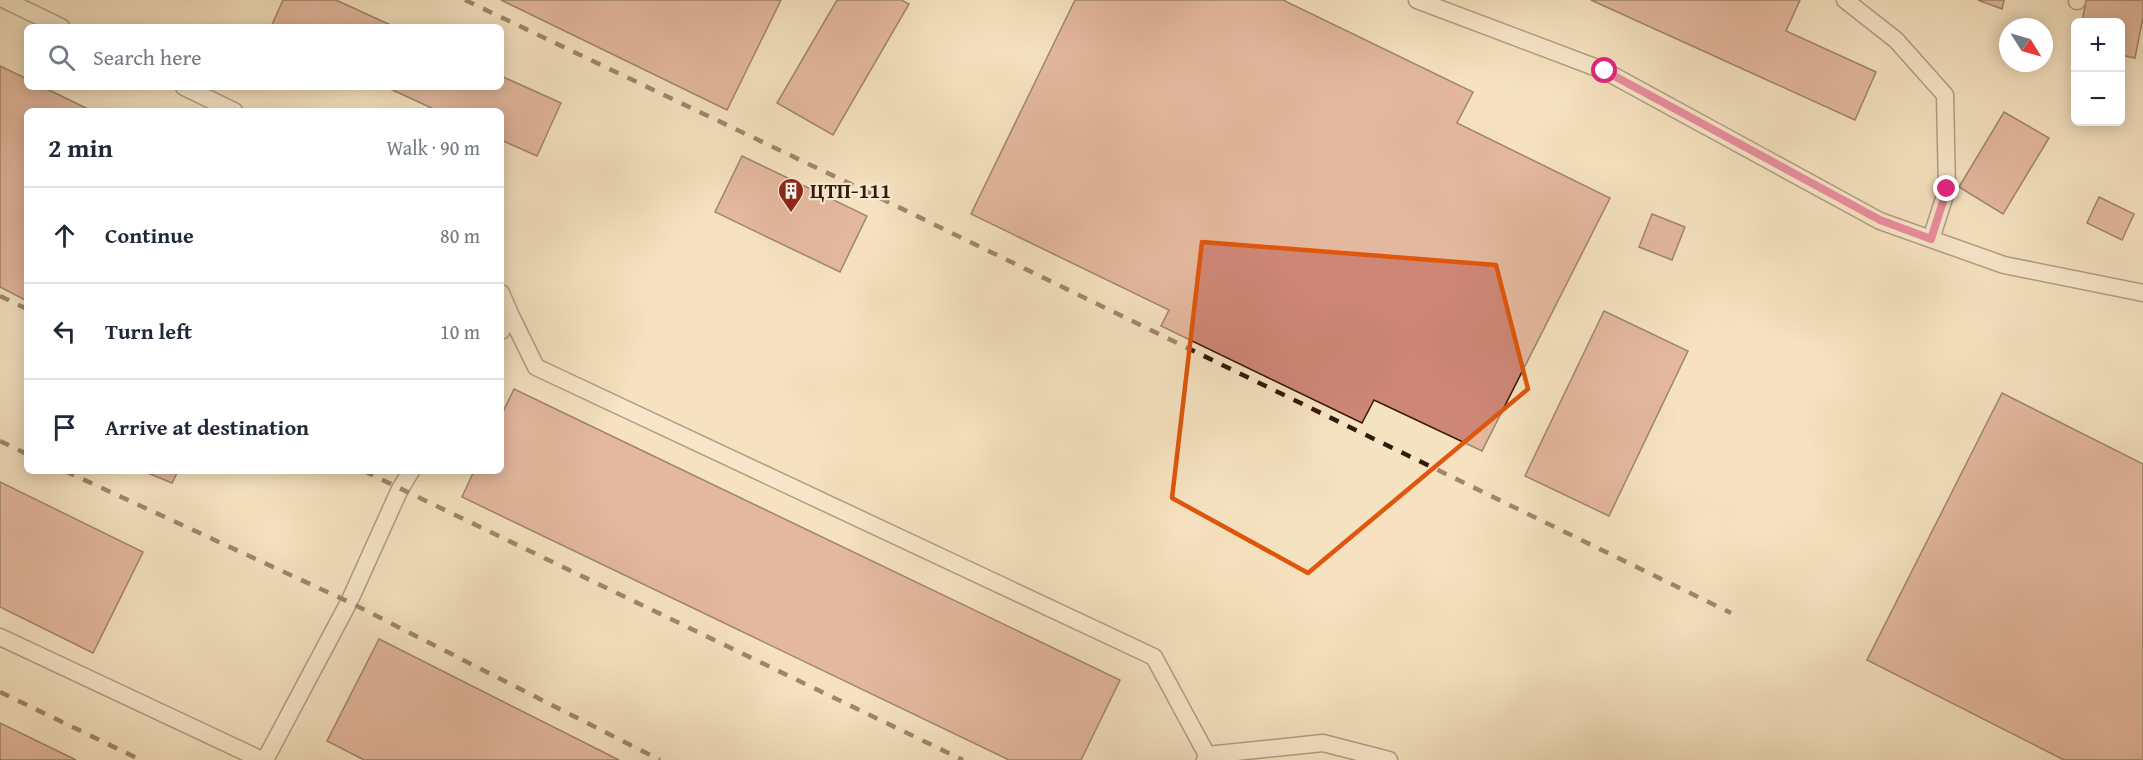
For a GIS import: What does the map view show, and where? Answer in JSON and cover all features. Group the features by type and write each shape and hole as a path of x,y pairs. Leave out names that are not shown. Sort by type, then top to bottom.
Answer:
{"lane":[{"path":"5,0 54,24"},
{"path":"1417,0 1605,71 1880,220 2004,265 2143,293"},
{"path":"1845,0 1896,40 1945,95 1947,189 1931,239"},
{"path":"190,90 228,108"},
{"path":"504,299 536,367 1154,657 1206,758 1323,743 1389,760"},
{"path":"504,326 511,315"},
{"path":"0,637 263,760 349,602 400,489 409,474"}],"highlighted area":[{"path":"1202,242 1496,265 1528,389 1308,573 1172,498"}],"building":[{"path":"283,0 336,0 388,24 272,24"},
{"path":"501,0 781,0 727,110"},
{"path":"837,0 901,0 909,4 833,135 777,103"},
{"path":"1075,0 1283,0 1473,92 1457,123 1610,198 1482,451 1374,400 1362,423 1161,326 1169,310 971,214"},
{"path":"1591,0 1800,0 1786,31 1876,72 1855,120"},
{"path":"1978,0 2004,0 2002,9"},
{"path":"2086,0 2143,0 2143,17 2135,58 2125,56 2125,18 2083,18"},
{"path":"0,66 24,78 24,90 49,90 86,108 24,108 24,299 0,287"},
{"path":"504,77 561,103 537,156 504,141 504,108 432,108 392,90 504,90"},
{"path":"2004,112 2049,138 2003,214 1959,187"},
{"name":"ЦТП-111","path":"742,156 867,216 840,272 715,212"},
{"path":"2099,197 2134,214 2122,240 2087,223"},
{"path":"1652,214 1685,227 1672,260 1639,247"},
{"path":"1604,311 1688,351 1609,516 1525,476"},
{"path":"514,389 1120,680 1081,760 1009,760 462,497 473,474 504,474 504,410"},
{"path":"2002,393 2143,464 2143,760 2064,760 1867,660"},
{"path":"150,474 176,474 172,483"},
{"path":"0,482 143,552 93,653 0,607"},
{"path":"379,639 619,760 364,760 327,741"},
{"path":"0,723 76,760 0,760"}],"railway":[{"path":"465,0 882,199 1731,613"},
{"path":"0,296 24,308"},
{"path":"0,441 24,453"},
{"path":"72,474 349,602 660,760"},
{"path":"370,474 963,760"},
{"path":"0,692 141,760"}],"place":[{"name":"ЦТП-111","path":"791,214"}],"route":[{"path":"1605,71 1880,220 1931,239 1947,189"}]}
